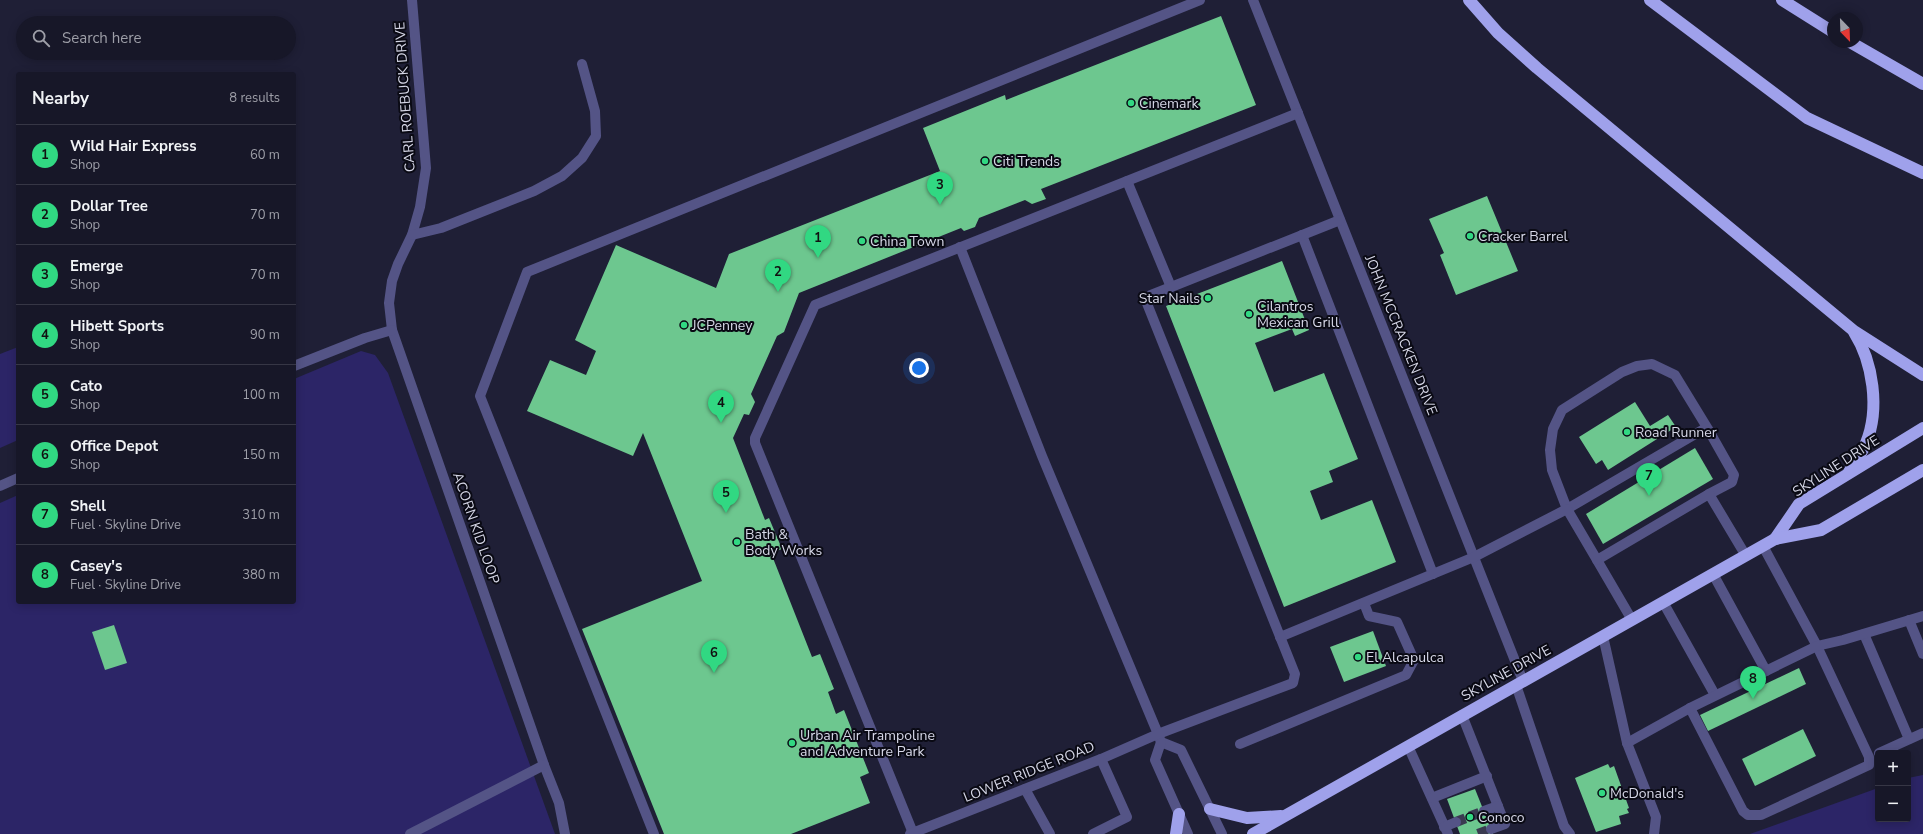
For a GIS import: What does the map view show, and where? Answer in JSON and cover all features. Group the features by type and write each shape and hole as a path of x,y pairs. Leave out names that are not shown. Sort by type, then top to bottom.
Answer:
{"highway":[{"path":"1469,0 1498,33 1537,68 1854,331 1923,375"},
{"path":"1650,0 1807,118 1923,173"},
{"path":"1782,0 1827,28"},
{"path":"1860,48 1923,84"},
{"path":"1848,475 1867,441 1873,403 1871,373 1860,340 1854,331"},
{"name":"SKYLINE DRIVE","path":"1775,539 1799,504 1923,428"},
{"name":"SKYLINE DRIVE","path":"1253,834 1775,539 1821,530 1923,470"},
{"path":"1210,809 1247,818 1284,816"},
{"path":"1176,834 1180,814"}],"street":[{"name":"CARL ROEBUCK DRIVE","path":"392,330 389,303 392,281 398,264 412,235 420,207 426,168 412,0"},
{"path":"654,834 480,396 527,272 1200,0"},
{"name":"JOHN MCCRACKEN DRIVE","path":"1253,0 1474,557 1520,683 1564,826 1570,834"},
{"path":"412,235 441,228 534,191 562,176 582,158 596,136 595,111 582,64"},
{"path":"912,833 755,443 755,438 815,305 960,246 1298,113"},
{"path":"1127,180 1171,288"},
{"path":"1340,220 1149,297 1146,301 1280,637 1474,557 1567,509 1704,429 1708,429"},
{"path":"1302,235 1433,574"},
{"path":"960,246 1045,463 1159,738 1155,760 1188,834"},
{"path":"296,365 365,338 392,330"},
{"name":"ACORN KID LOOP","path":"392,330 544,765 560,803 565,834"},
{"path":"1597,560 1732,482 1734,475 1675,375 1664,368 1652,364 1637,366 1622,372 1562,410 1553,429 1550,450 1552,470 1567,509 1632,620"},
{"path":"0,486 16,479"},
{"path":"1709,494 1746,556"},
{"path":"1690,708 1743,811 1748,815 1761,815 1869,766 1875,755 1763,546"},
{"path":"1713,574 1766,671"},
{"path":"1663,602 1716,695"},
{"path":"1240,744 1406,675 1414,660 1397,622 1369,616 1364,603"},
{"path":"1626,743 1690,708 1816,646 1864,634 1923,616"},
{"path":"1909,620 1923,654"},
{"path":"1864,634 1909,739"},
{"path":"1603,636 1626,743 1656,817 1654,834"},
{"name":"LOWER RIDGE ROAD","path":"912,833 1101,759 1159,738 1293,683 1295,674 1280,637"},
{"path":"1462,715 1505,824 1491,829"},
{"path":"1886,750 1923,733"},
{"path":"1159,738 1181,750 1222,834"},
{"path":"1408,746 1446,830 1456,822"},
{"path":"1093,834 1127,817 1101,759"},
{"path":"410,834 544,765"},
{"path":"1432,798 1487,776"},
{"path":"1025,789 1050,834"},
{"path":"1484,811 1498,806"}],"shaded area":[{"path":"16,348 16,441 0,448 0,354"},
{"path":"361,351 375,355 388,373 555,834 0,834 0,503 16,496 16,604 296,604 296,378"},
{"path":"1923,775 1923,834 1750,834 1875,789 1875,822 1911,822 1911,777"}],"building":[{"path":"1221,16 1256,105 1041,189 1046,199 1032,204 1025,200 979,218 975,227 964,231 961,228 799,293 784,332 777,336 751,394 755,402 749,415 744,414 733,438 765,520 769,518 782,549 771,553 812,657 820,654 834,689 828,692 836,714 844,710 869,773 860,777 870,803 791,834 664,834 582,629 702,581 643,433 633,456 527,411 550,360 586,375 596,351 575,340 616,245 716,288 729,254 940,171 923,128 1005,95 1006,100"},
{"name":"Cracker Barrel","path":"1487,196 1518,271 1456,295 1440,255 1444,253 1429,219"},
{"path":"1282,261 1309,330 1295,336 1292,329 1255,343 1274,392 1324,373 1358,459 1329,471 1333,482 1310,491 1321,520 1372,500 1396,562 1284,607 1166,306"},
{"name":"Road Runner","path":"1635,402 1650,426 1668,415 1676,427 1608,470 1602,460 1596,464 1579,437"},
{"path":"1695,448 1713,479 1603,544 1586,514"},
{"path":"114,625 127,663 105,670 92,632"},
{"name":"El Alcapulca","path":"1373,631 1386,666 1344,682 1330,647"},
{"path":"1799,668 1806,684 1708,731 1700,715"},
{"path":"1803,729 1816,756 1755,786 1742,759"},
{"name":"McDonald's","path":"1608,764 1610,768 1614,766 1629,808 1627,809 1629,813 1619,816 1621,824 1596,832 1575,778"},
{"name":"Conoco","path":"1475,789 1493,834 1460,834 1447,799"}],"tunnel":[{"path":"1456,822 1484,811"},
{"path":"1478,834 1491,829"}],"place":[{"name":"Cinemark","path":"1131,103"},
{"name":"Citi Trends","path":"985,161"},
{"name":"Emerge","path":"940,205"},
{"name":"Cracker Barrel","path":"1470,236"},
{"name":"China Town","path":"862,241"},
{"name":"Wild Hair Express","path":"818,258"},
{"name":"Dollar Tree","path":"778,292"},
{"name":"Star Nails","path":"1208,298"},
{"name":"Cilantros Mexican Grill","path":"1249,314"},
{"name":"JCPenney","path":"684,325"},
{"name":"Hibett Sports","path":"721,423"},
{"name":"Road Runner","path":"1627,432"},
{"name":"Shell","path":"1649,496"},
{"name":"Cato","path":"726,513"},
{"name":"Bath & Body Works","path":"737,542"},
{"name":"El Alcapulca","path":"1358,657"},
{"name":"Office Depot","path":"714,673"},
{"name":"Casey's","path":"1753,699"},
{"name":"Urban Air Trampoline and Adventure Park","path":"792,743"},
{"name":"McDonald's","path":"1602,793"},
{"name":"Conoco","path":"1470,817"}]}
